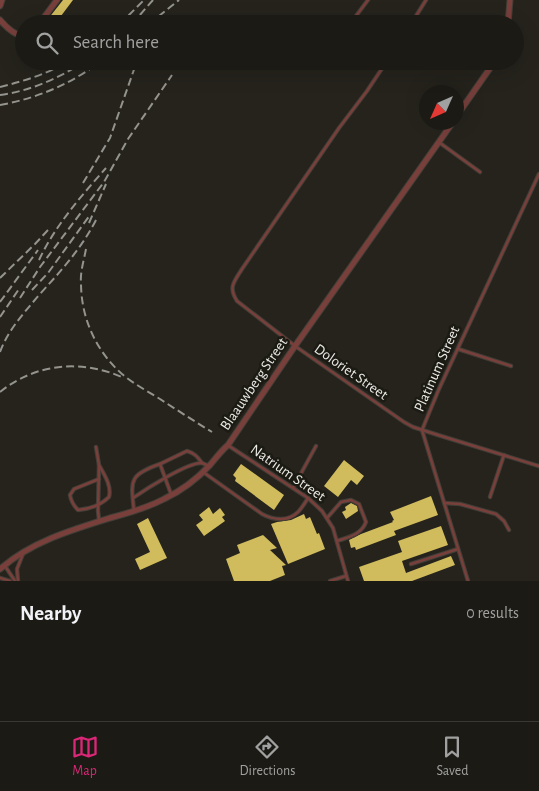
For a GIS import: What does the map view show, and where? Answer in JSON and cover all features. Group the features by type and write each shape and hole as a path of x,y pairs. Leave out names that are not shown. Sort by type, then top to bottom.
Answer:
{"street":[{"path":"0,6 2,0"},
{"path":"46,15 57,0"},
{"path":"509,15 510,0"},
{"path":"0,20 15,32"},
{"path":"464,106 489,70"},
{"name":"Blaauwberg Street","path":"2,567 25,550 62,534 148,507 186,485 209,466 228,445 295,346 447,130"}],"lane":[{"path":"357,15 368,0"},
{"path":"417,15 426,0"},
{"name":"Doloriet Street","path":"381,70 234,282 232,294 237,301 295,346 404,422 422,430 539,466"},
{"path":"438,143 480,172"},
{"name":"Platinum Street","path":"468,581 422,430 539,174"},
{"path":"458,349 511,366"},
{"name":"Natrium Street","path":"228,445 317,505 333,528 348,581"},
{"path":"96,446 99,465 99,521"},
{"path":"293,488 316,446"},
{"path":"134,511 132,486 134,478 146,469 187,450 197,456 202,463 209,466"},
{"path":"490,497 504,455"},
{"path":"133,498 165,477 195,464 202,463"},
{"path":"160,464 171,495"},
{"path":"98,479 74,489 70,495 70,500 78,510 98,505 109,497 108,484 99,465"},
{"path":"202,472 262,514 273,519 286,518 295,514 308,498"},
{"path":"327,518 341,502 351,500 358,504 366,522 364,529 357,534 337,541"},
{"path":"444,503 460,504 496,514 504,521 509,530"},
{"path":"17,581 17,569 25,550"},
{"path":"411,564 458,550"},
{"path":"2,567 17,581"},
{"path":"330,581 346,576"},
{"path":"0,578 10,581"}],"building":[{"path":"63,0 73,0 62,15 51,15"},
{"path":"344,460 364,476 357,485 351,480 338,497 324,486"},
{"path":"241,464 284,495 274,510 235,481 236,478 233,475"},
{"path":"431,496 438,515 394,531 396,535 356,550 355,547 351,548 349,540 393,522 394,520 390,512"},
{"path":"351,503 357,506 358,511 346,519 342,512"},
{"path":"209,507 213,514 220,508 225,515 222,517 225,521 204,536 196,525 203,520 199,515"},
{"path":"304,514 306,519 310,517 325,549 288,564 271,524 291,520"},
{"path":"148,518 167,558 140,570 135,559 150,552 137,524"},
{"path":"441,526 448,545 402,561 406,573 451,556 455,565 412,581 364,581 359,567 402,552 398,541"},
{"path":"263,535 277,548 270,550 286,565 282,566 285,575 270,581 234,581 226,559 240,553 237,545"}],"railway":[{"path":"129,15 144,0"},
{"path":"140,15 153,0"},
{"path":"160,15 179,0"},
{"path":"0,87 52,70"},
{"path":"0,95 44,83 70,70"},
{"path":"0,105 54,89 88,70"},
{"path":"83,183 110,138 134,70"},
{"path":"20,298 40,267 104,182 128,139 172,75"},
{"path":"39,260 61,223 106,168"},
{"path":"89,223 106,184"},
{"path":"32,290 48,273 90,215"},
{"path":"0,352 7,336 17,322 71,259 97,218"},
{"path":"0,278 48,230"},
{"path":"86,249 81,279 84,309 92,333 105,355 131,381 212,432"},
{"path":"0,302 38,250"},
{"path":"0,317 19,289"},
{"path":"0,392 14,382 29,375 60,367 92,368 124,378"}]}
